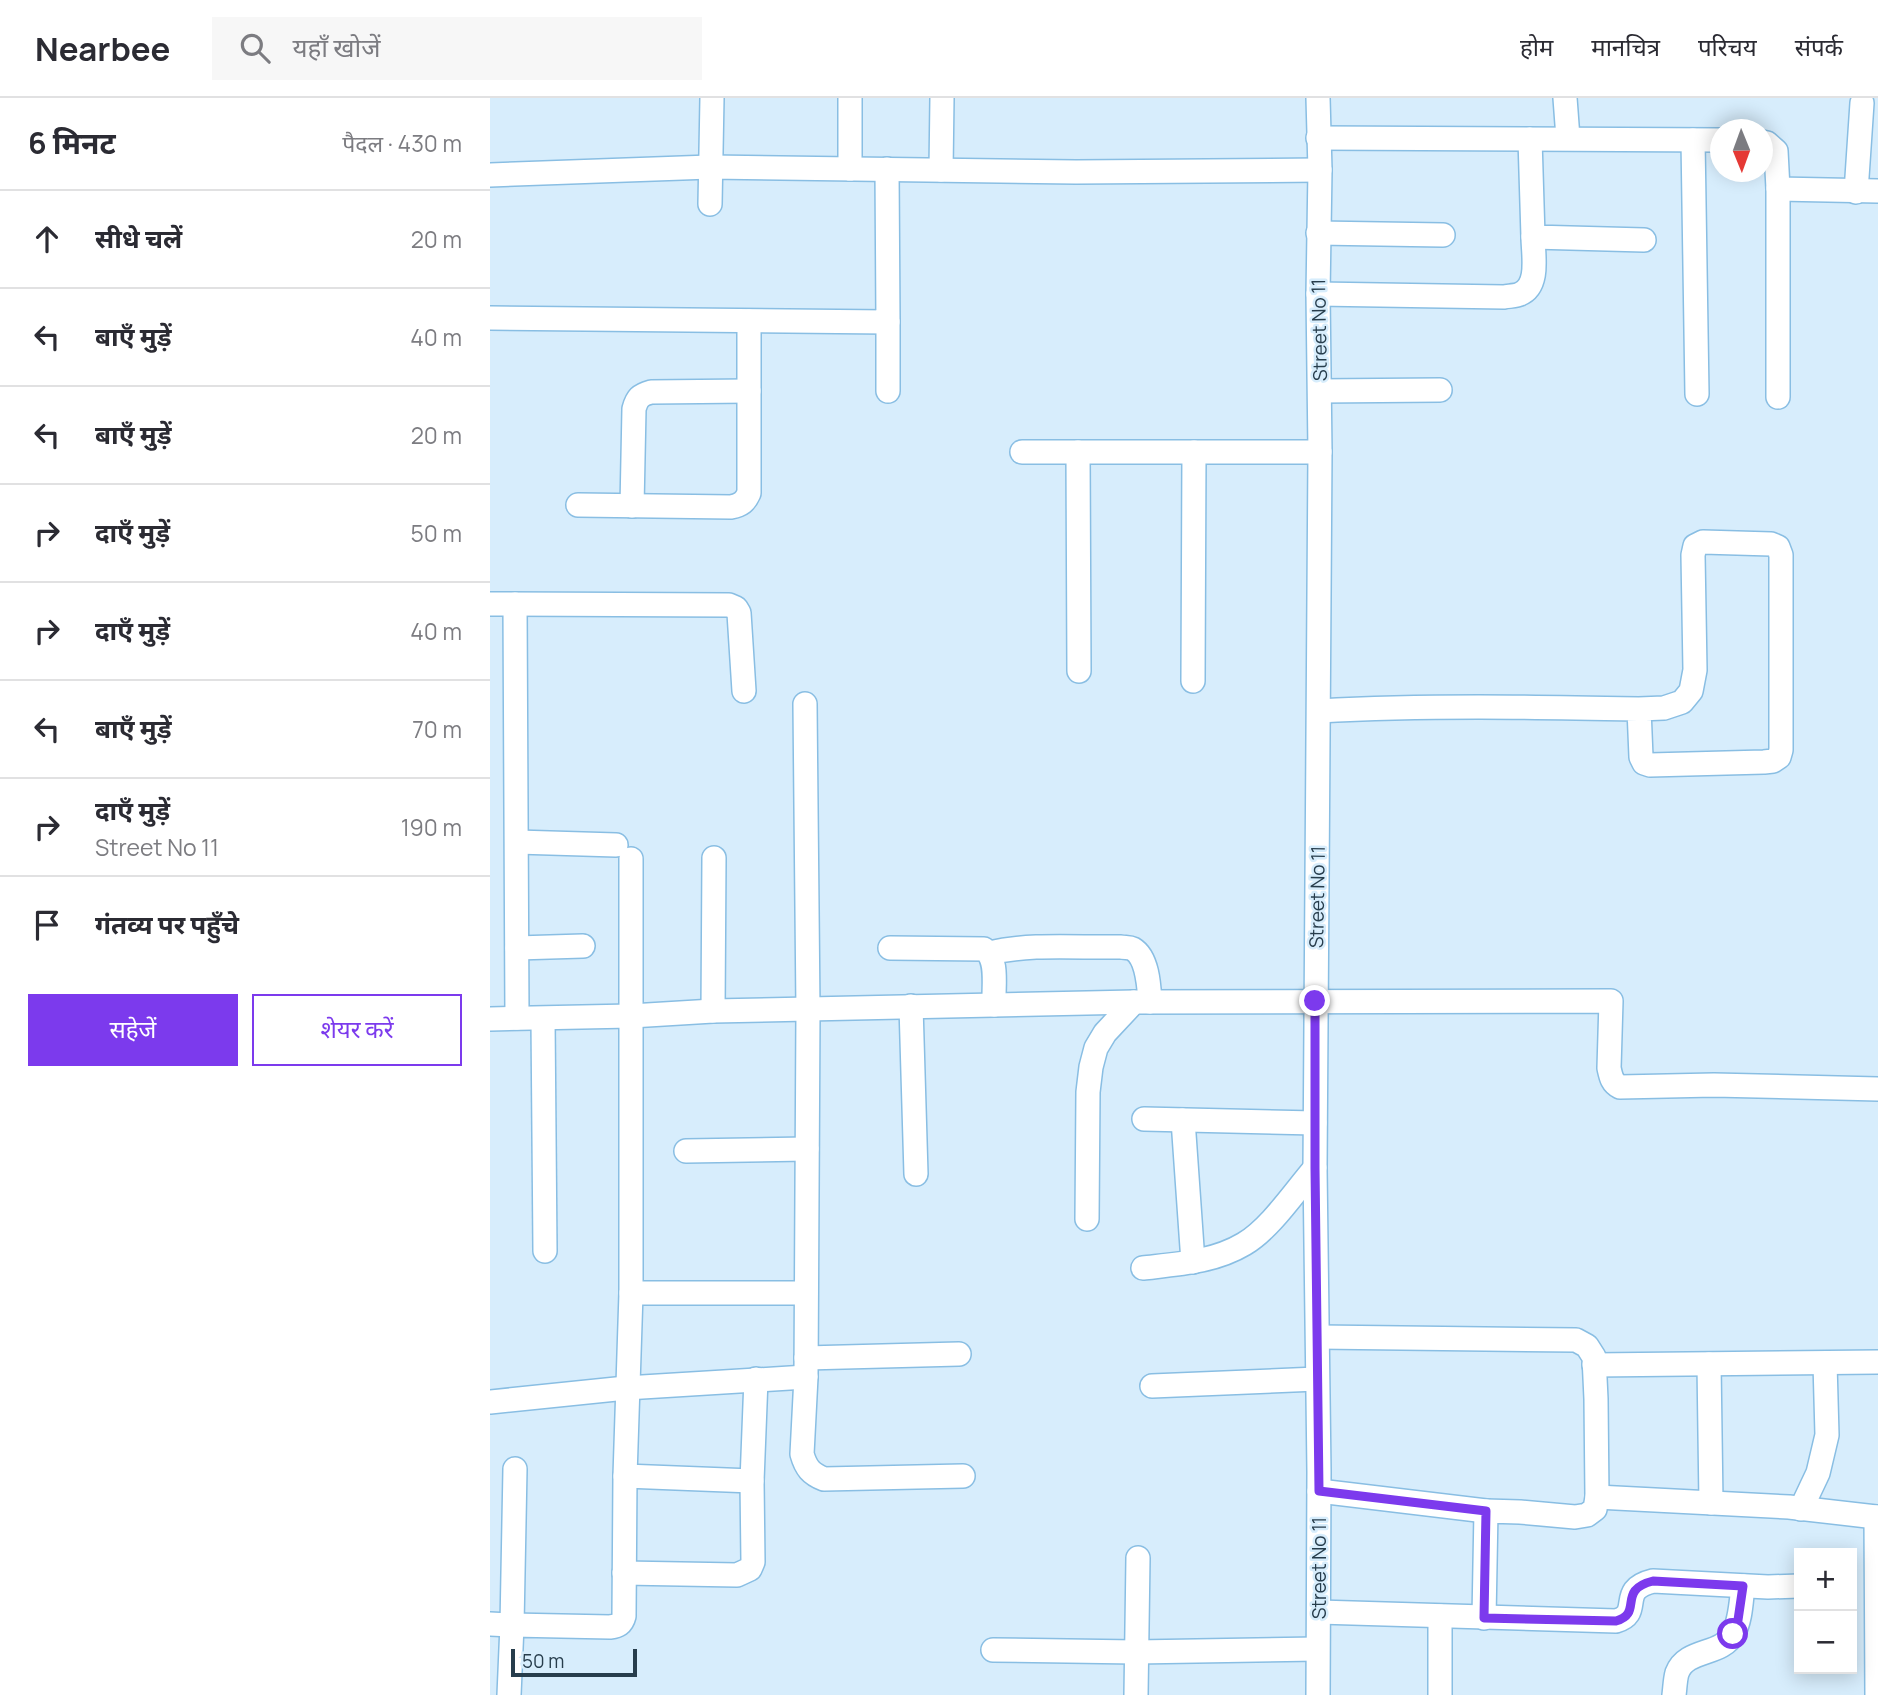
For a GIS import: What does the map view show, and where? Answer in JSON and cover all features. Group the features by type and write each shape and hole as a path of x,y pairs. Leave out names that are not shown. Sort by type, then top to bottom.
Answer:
{"street":[{"path":"710,204 712,98"},
{"path":"850,98 850,169"},
{"path":"941,170 942,98"},
{"name":"Street No 11","path":"1318,98 1320,452 1315,1001 1318,1695"},
{"path":"1564,98 1568,138"},
{"path":"1777,189 1867,192 1862,103"},
{"path":"1318,138 1710,140"},
{"path":"1318,294 1504,297 1521,294 1530,287 1534,275 1530,139"},
{"path":"1693,140 1697,394"},
{"path":"1773,147 1776,150 1777,189 1778,397"},
{"path":"490,175 710,167 1089,172 1320,170"},
{"path":"887,169 888,391"},
{"path":"1318,233 1443,235"},
{"path":"1533,237 1644,240"},
{"path":"490,318 888,323"},
{"path":"578,505 731,507 747,500 749,321"},
{"path":"1320,391 1440,390"},
{"path":"632,506 634,409 636,400 642,394 749,391"},
{"path":"1022,452 1320,452"},
{"path":"1078,452 1079,671"},
{"path":"1193,681 1194,452"},
{"path":"1319,711 1391,707 1639,709 1664,708 1682,702 1691,691 1695,670 1695,546 1703,542 1771,544 1779,547 1779,757 1764,762 1644,763 1641,757 1639,709"},
{"path":"490,604 729,605 739,613 744,691"},
{"path":"515,604 517,1018"},
{"path":"805,704 808,1010 806,1367 802,1454 812,1474 824,1479 962,1476"},
{"path":"501,1625 617,1626 623,1622 626,1388 631,1293 631,1016 623,852 517,842"},
{"path":"713,1011 714,858"},
{"path":"517,948 583,946"},
{"path":"990,953 1024,948 1122,947 1133,949 1146,968 1149,981 1142,1002 1105,1033 1096,1048 1091,1067 1088,1092 1087,1219"},
{"path":"890,948 984,949 990,953 993,961 993,1005"},
{"path":"490,1019 713,1011 1142,1002 1611,1001 1611,1078 1620,1087 1714,1085 1878,1089"},
{"path":"911,1006 916,1174"},
{"path":"543,1019 545,1251"},
{"path":"1143,1119 1315,1122"},
{"path":"1183,1120 1193,1262"},
{"path":"686,1151 807,1149"},
{"path":"1143,1268 1193,1262 1221,1255 1245,1243 1264,1228 1315,1168"},
{"path":"631,1293 806,1293"},
{"path":"1318,1337 1576,1340 1587,1346 1594,1357 1597,1497 1595,1509 1587,1515 1575,1517 1486,1511 1319,1491"},
{"path":"490,1402 626,1388 756,1379 806,1367 959,1353"},
{"path":"1594,1365 1878,1362"},
{"path":"1801,1509 1818,1473 1827,1435 1825,1363"},
{"path":"1709,1364 1711,1503"},
{"path":"624,1573 737,1575 750,1569 753,1562 752,1481 756,1379"},
{"path":"1152,1386 1317,1379"},
{"path":"509,1695 501,1625 515,1469"},
{"path":"625,1476 752,1481"},
{"path":"1597,1497 1789,1507 1877,1517 1877,1695"},
{"path":"1484,1618 1486,1511"},
{"path":"1136,1695 1138,1558"},
{"path":"1319,1612 1616,1621 1624,1619 1630,1612 1632,1594 1637,1587 1653,1581 1794,1586"},
{"path":"1674,1695 1677,1673 1683,1664 1691,1657 1727,1642 1733,1634 1743,1586"},
{"path":"1440,1616 1440,1695"},
{"path":"993,1650 1136,1652 1317,1649"}],"route":[{"path":"1315,1001 1319,1491 1486,1511 1484,1618 1616,1621 1624,1619 1630,1612 1632,1594 1644,1583 1653,1581 1743,1586 1733,1634"}]}
